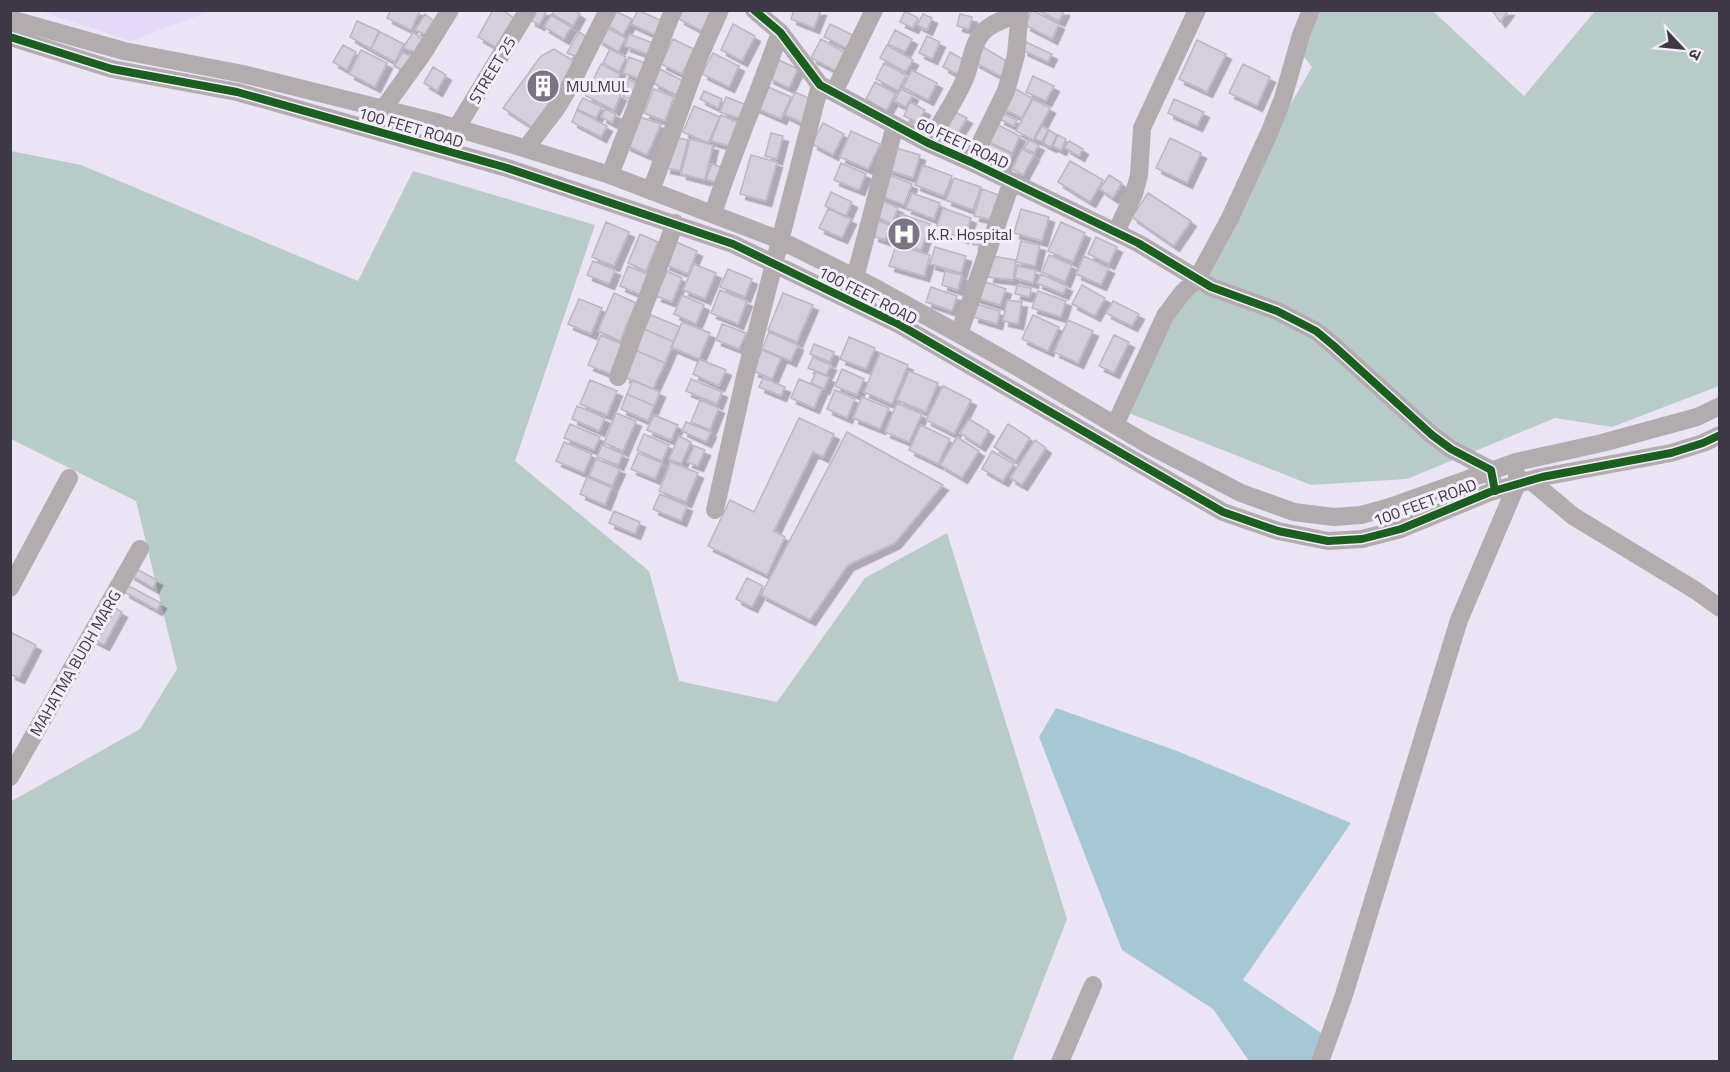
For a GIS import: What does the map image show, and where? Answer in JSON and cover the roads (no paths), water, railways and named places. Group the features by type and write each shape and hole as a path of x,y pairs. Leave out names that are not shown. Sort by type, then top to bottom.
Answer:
{"street":[{"path":"383,109 422,55 450,10"},
{"name":"STREET 25","path":"456,129 528,10"},
{"path":"526,148 556,109 570,86 608,10"},
{"path":"610,175 673,10"},
{"path":"651,191 698,60 720,10"},
{"path":"715,510 745,377 780,240 827,88 874,10"},
{"path":"1116,232 1134,194 1139,176 1142,128 1197,10"},
{"path":"1115,425 1165,316 1230,218 1283,98 1301,35 1311,10"},
{"path":"928,143 965,80 981,33 990,25 1020,12 1016,55 1006,91 971,162"},
{"name":"60 FEET ROAD","path":"762,13 827,88 928,143 1138,243 1227,294 1277,311 1316,331 1432,435 1451,450 1491,471"},
{"name":"100 FEET ROAD","path":"10,19 124,51 243,74 526,148 610,175 780,240 959,334 1146,444 1241,493 1294,512 1334,517 1361,515 1516,462 1602,443 1697,417 1719,406"},
{"path":"712,214 780,32"},
{"name":"100 FEET ROAD","path":"10,37 112,69 237,92 504,166 733,244 900,325 1223,512 1278,531 1328,540 1362,539 1401,529 1495,491 1524,482 1671,453 1719,435"},
{"path":"160,78 164,58"},
{"path":"855,278 895,125"},
{"path":"959,334 1012,182"},
{"path":"618,377 675,224"},
{"path":"1516,462 1524,482 1573,516 1695,590 1719,608"},
{"path":"1491,471 1495,491"},
{"path":"10,588 69,478"},
{"path":"1320,1062 1344,995 1460,620 1524,482"},
{"name":"MAHATMA BUDH MARG","path":"10,777 140,549"},
{"path":"1060,1062 1093,985"}],"water":[{"path":"1056,708 1177,751 1351,823 1243,980 1333,1041 1318,1061 1249,1061 1213,1009 1122,950 1039,737"}],"place":[{"name":"MULMUL","path":"543,86"},
{"name":"K.R. Hospital","path":"904,234"}]}
